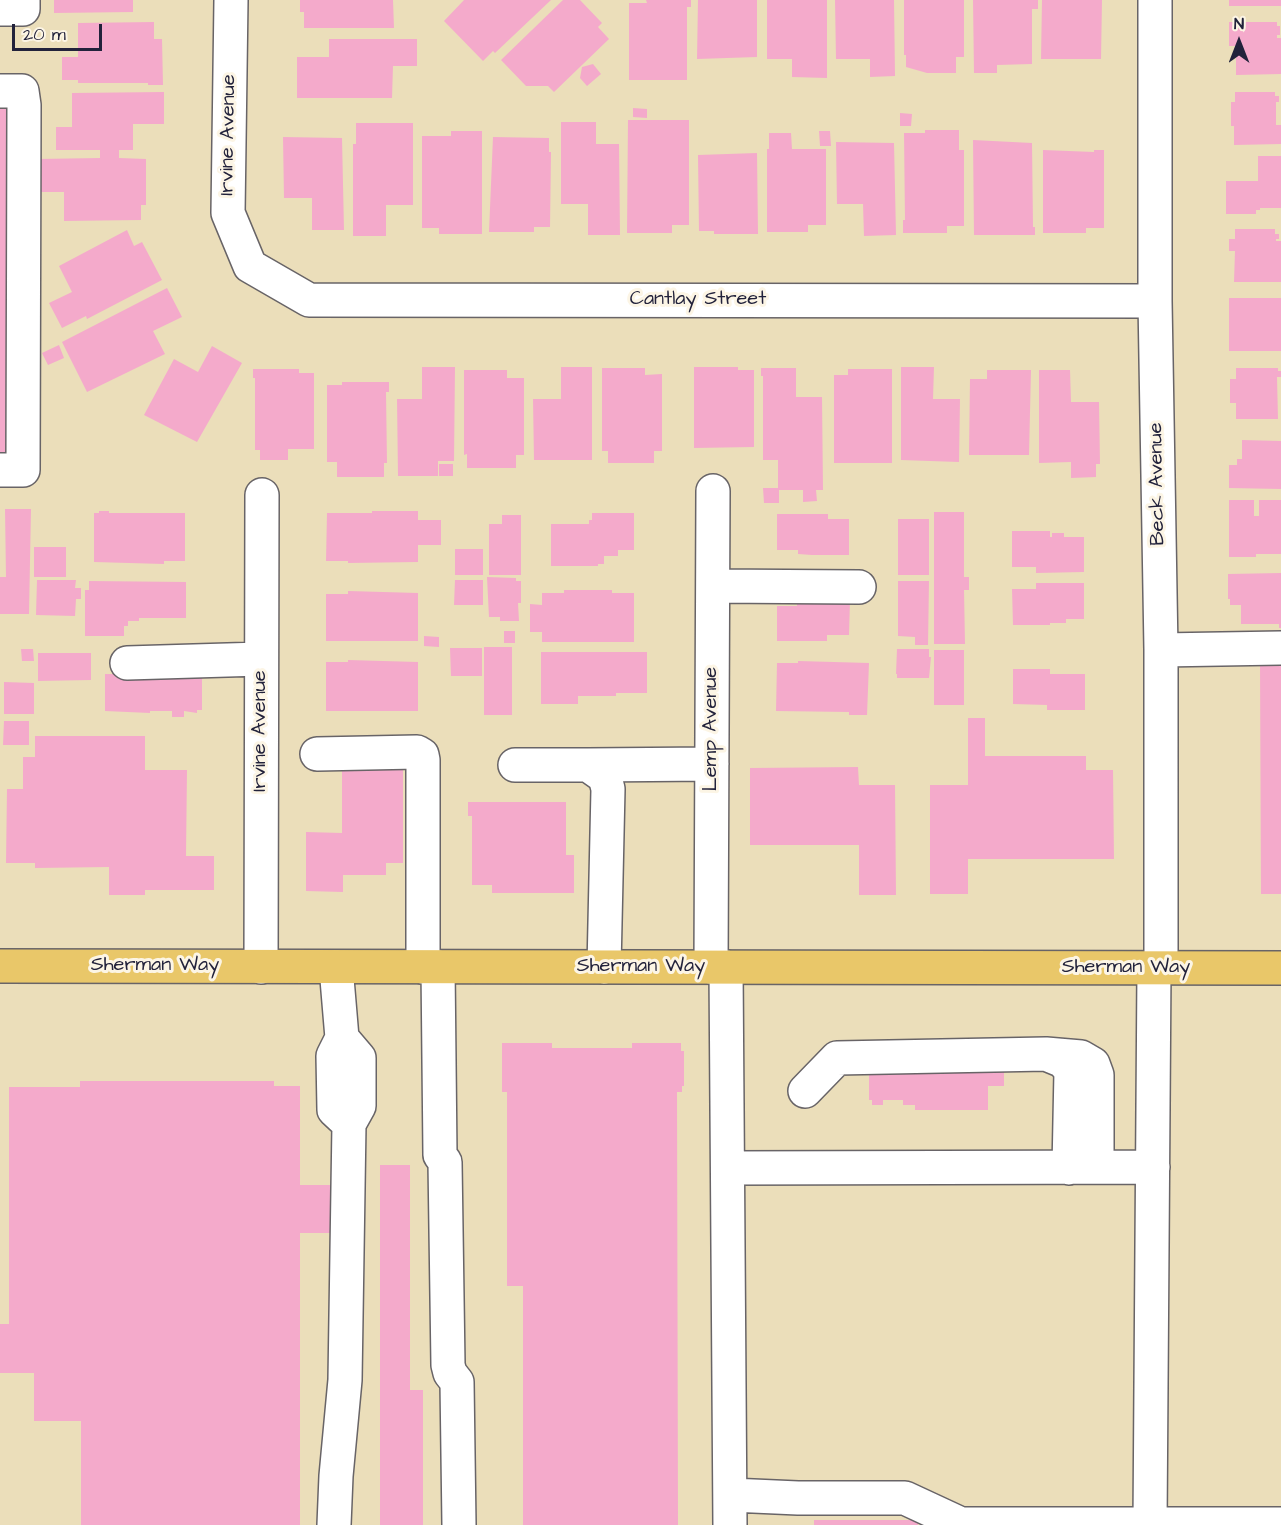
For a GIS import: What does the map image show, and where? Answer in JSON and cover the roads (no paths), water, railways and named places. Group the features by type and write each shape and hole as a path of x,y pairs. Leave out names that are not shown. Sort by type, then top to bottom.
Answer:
{"main road":[{"name":"Sherman Way","path":"0,966 1281,968"}],"street":[{"path":"0,9 23,9 23,0"},
{"name":"Irvine Avenue","path":"231,0 228,213 250,266"},
{"name":"Beck Avenue","path":"1150,1524 1161,650 1155,301 1155,0"},
{"path":"0,91 22,91 24,105 23,470 0,470"},
{"name":"Cantlay Street","path":"250,266 309,300 1155,301"},
{"name":"Lemp Avenue","path":"713,491 712,765 718,967 728,1168 731,1510"},
{"name":"Irvine Avenue","path":"261,967 262,495"},
{"path":"713,586 859,588"},
{"path":"1161,650 1281,648"},
{"path":"127,663 261,659"},
{"path":"317,754 417,752 422,755 423,760 430,967 440,1155 445,1162 448,1365 450,1373 457,1382 459,1525"},
{"path":"515,765 712,765"},
{"path":"588,765 605,777 608,789 604,967"},
{"path":"334,1525 345,1380 350,1124 334,1110 333,1056 342,1038 336,967"},
{"path":"805,1091 837,1058 1046,1054 1081,1057 1093,1064 1097,1075 1083,1167"},
{"path":"728,1168 1153,1167"},
{"path":"731,1510 798,1498 905,1498 961,1524 1281,1524"}]}
